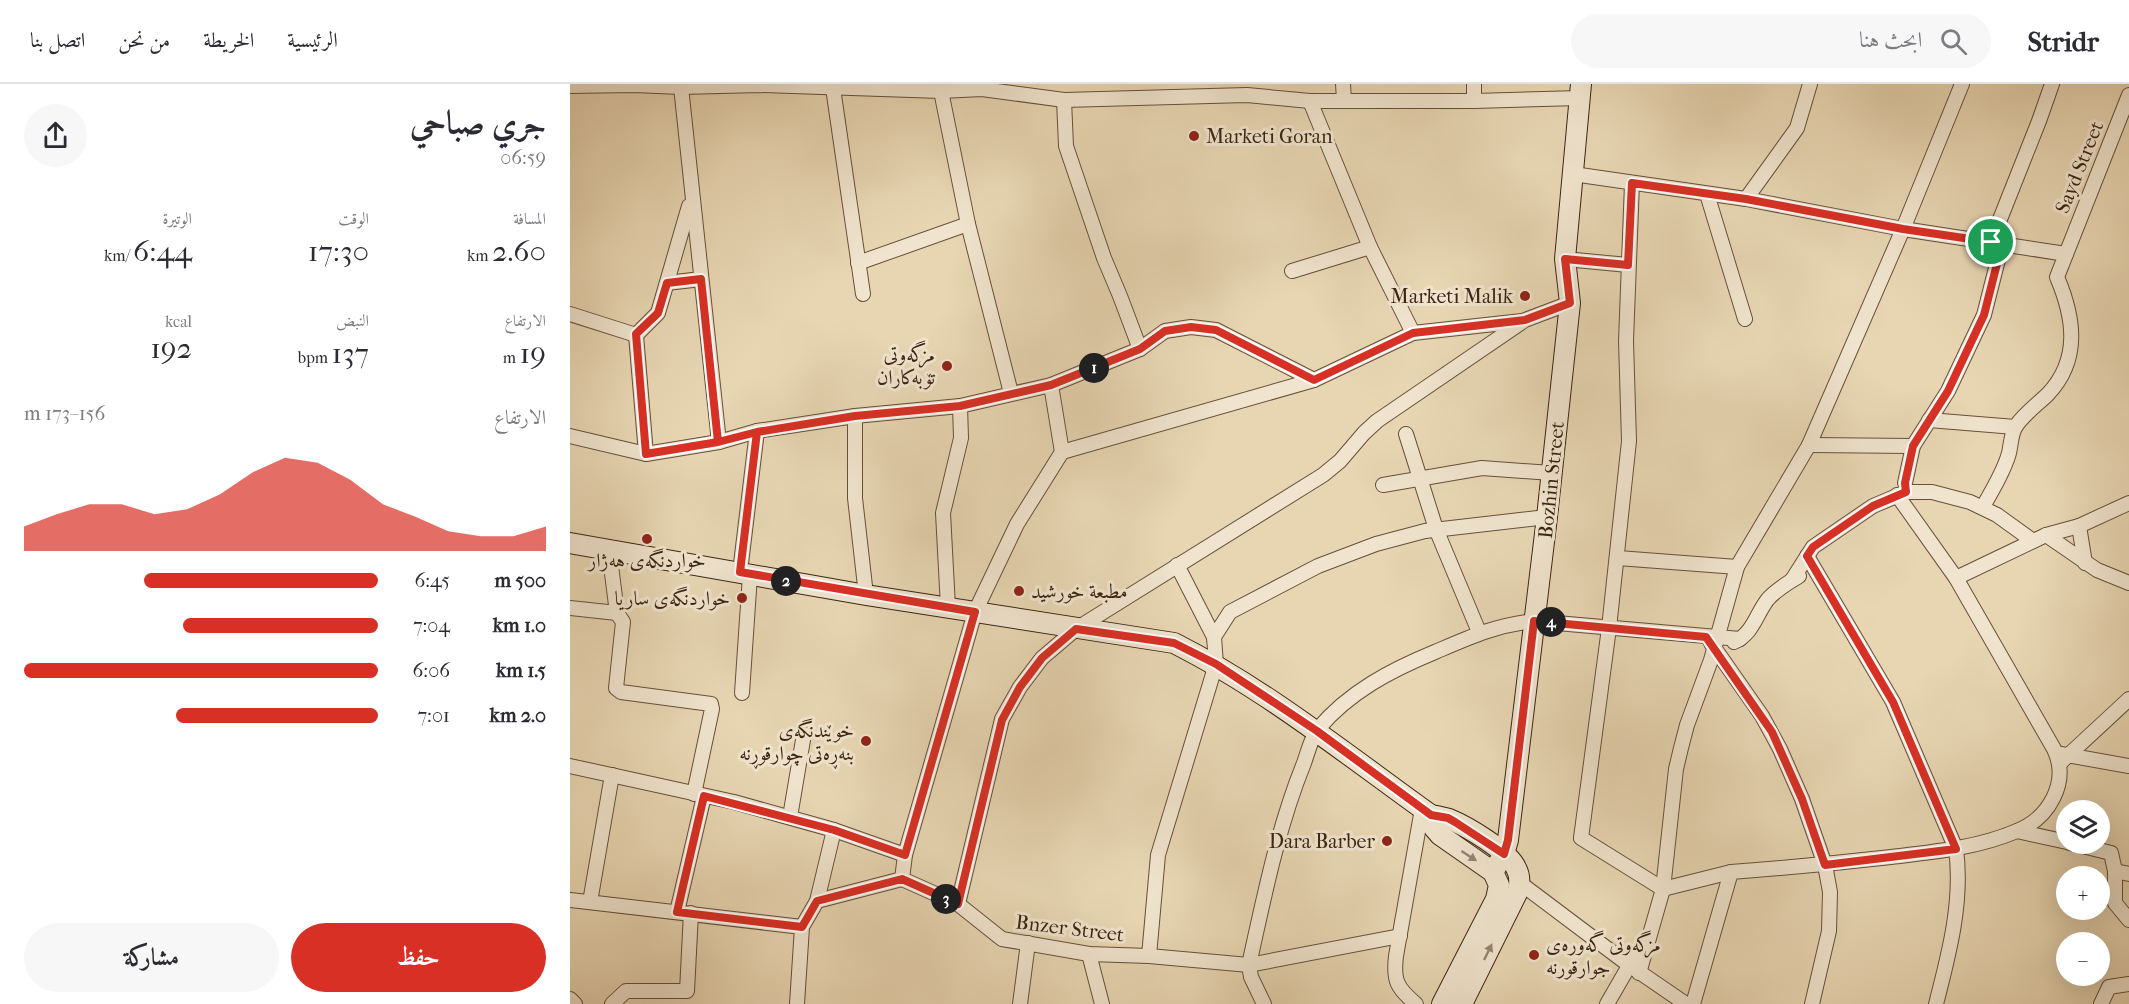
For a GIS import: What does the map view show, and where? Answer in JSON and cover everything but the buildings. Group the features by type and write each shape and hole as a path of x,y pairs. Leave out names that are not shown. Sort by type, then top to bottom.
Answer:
{"street":[{"path":"1343,84 1344,100"},
{"path":"1474,84 1474,101"},
{"path":"1746,199 1797,128 1810,84"},
{"path":"1607,1004 1634,969 1653,924 1663,889 1676,769 1712,641 1737,567 1809,445 1903,229 1962,84"},
{"path":"1632,183 1626,342 1629,441 1618,558 1581,838 1663,889 1731,872 1825,865 1956,849 2018,831 2036,819 2049,807 2059,784 2061,757 1956,578 1910,514 1903,490 1907,446 1929,420 1948,391 1984,315 1997,243 2052,84"},
{"path":"570,86 760,85 941,91 982,86 1064,100 1246,90 1310,101 1474,101 1581,91"},
{"path":"681,87 718,442"},
{"path":"833,88 863,294"},
{"path":"941,91 968,224 1011,393"},
{"name":"Bozhin Street","path":"1493,872 1504,854 1508,840 1547,517 1570,303 1565,259 1581,91"},
{"name":"Sayd Street","path":"2014,427 2055,386 2064,370 2069,355 2072,325 2066,297 2057,277 2129,96"},
{"path":"1064,100 1066,146 1104,258 1140,349"},
{"path":"1310,101 1370,247 1413,333"},
{"path":"1573,174 1746,199 1903,229 2066,254"},
{"path":"1707,194 1745,319"},
{"path":"636,334 658,313 691,199"},
{"path":"858,263 968,224"},
{"path":"1292,271 1370,247"},
{"path":"1565,259 1628,265"},
{"path":"667,283 701,279"},
{"path":"958,904 1002,720 1020,687 1042,658 1076,629 1323,475 1340,461 1371,426 1525,320 1570,303"},
{"path":"570,314 636,334"},
{"path":"1062,452 1314,380 1413,333 1525,320"},
{"path":"570,436 646,454 855,416 960,406 1051,385 1140,349 1165,331 1191,327 1216,330 1314,380"},
{"path":"636,334 646,454"},
{"path":"817,901 902,879 905,855 975,612 1017,524 1062,452 1051,385"},
{"path":"948,607 943,513 961,438 960,406"},
{"path":"855,416 855,498 866,595"},
{"path":"1929,420 2014,427 2009,455 1983,507"},
{"path":"742,693 745,574 757,432"},
{"path":"1406,434 1436,529 1479,632"},
{"path":"1809,445 1907,446"},
{"path":"1383,485 1482,468 1551,473"},
{"path":"1264,1004 1251,977 1249,965 1268,880 1290,802 1317,731 1344,703 1378,678 1479,632 1509,623 1534,621 1712,641 1740,639 1749,630 1768,598 1792,580 1810,562 1813,547 1873,506 1903,490 1944,494 1983,507 2033,542"},
{"path":"1956,578 2046,535 2079,526 2129,502"},
{"path":"1214,637 1230,612 1318,566 1376,544 1436,529 1547,517"},
{"path":"2079,526 2085,563"},
{"path":"2046,535 2085,563 2108,576 2129,583"},
{"path":"570,543 866,595 1174,643 1216,664 1317,731 1427,812 1455,822 1504,854 1516,866 1520,883 1515,898 1462,1004"},
{"path":"609,550 617,613 623,622 616,688 621,692 711,704 712,709 684,913 687,997 626,991 612,1004"},
{"path":"1618,558 1737,567"},
{"path":"1810,562 1893,702 1956,849 1958,865 1955,913 1936,1004"},
{"path":"1149,956 1158,855 1216,664 1214,637 1177,565"},
{"path":"570,608 617,613"},
{"path":"1712,641 1762,716 1780,748 1802,799 1825,865 1830,892 1829,931 1812,1004"},
{"path":"2061,757 2129,699"},
{"path":"790,818 804,734"},
{"path":"2061,757 2129,766"},
{"path":"570,766 790,818 834,830 905,855"},
{"path":"590,902 612,776"},
{"path":"1427,812 1434,828 1446,841 1493,872 1499,885 1496,899 1442,1004"},
{"path":"1416,1004 1398,986 1394,975 1395,956 1427,812"},
{"path":"797,1004 802,927 817,901 834,830"},
{"path":"2018,831 2056,840"},
{"path":"2110,853 2122,872 2115,903 2129,920"},
{"path":"1693,1004 1731,872"},
{"name":"Bnzer Street","path":"902,879 958,904 1002,939 1089,954 1149,956 1249,965 1401,936"},
{"path":"1520,883 1634,969 1686,1004"},
{"path":"570,900 802,927"},
{"path":"1020,1004 1028,943"},
{"path":"1089,954 1096,989 1102,1004"},
{"path":"2101,1004 2109,987 2129,984"},
{"path":"570,999 575,1004"}],"place":[{"name":"Marketi Goran","path":"1194,136"},
{"name":"Marketi Malik","path":"1525,296"},
{"name":"مزگەوتی تۆبەکاران","path":"947,366"},
{"name":"خواردنگەی هەژار","path":"647,539"},
{"name":"مطبعة خورشيد","path":"1019,591"},
{"name":"خواردنگەی ساریا","path":"742,598"},
{"name":"خوێندنگەی بنەڕەتی چوارقوڕنە","path":"866,741"},
{"name":"Dara Barber","path":"1387,841"},
{"name":"مزگەوتی گەورەی جوارقورنە","path":"1534,955"}],"route":[{"path":"1991,242 1903,229 1746,199 1632,183 1628,265 1565,259 1570,303 1525,320 1413,333 1314,380 1216,330 1191,327 1165,331 1140,349 1051,385 960,406 855,416 757,432 718,442 646,454 636,334 658,313 667,283 701,279 718,442 757,432 740,572 975,612 905,855 834,830 704,796 677,912 802,927 817,901 902,879 958,904 1002,720 1020,687 1042,658 1076,629 1174,643 1216,664 1317,731 1431,815 1448,818 1504,854 1508,840 1534,621 1706,637 1772,732 1802,799 1825,865 1956,849 1893,702 1807,556 1813,547 1873,506 1906,492 1905,483 1913,446 1948,391 1984,315 2002,244 1991,242"}]}
